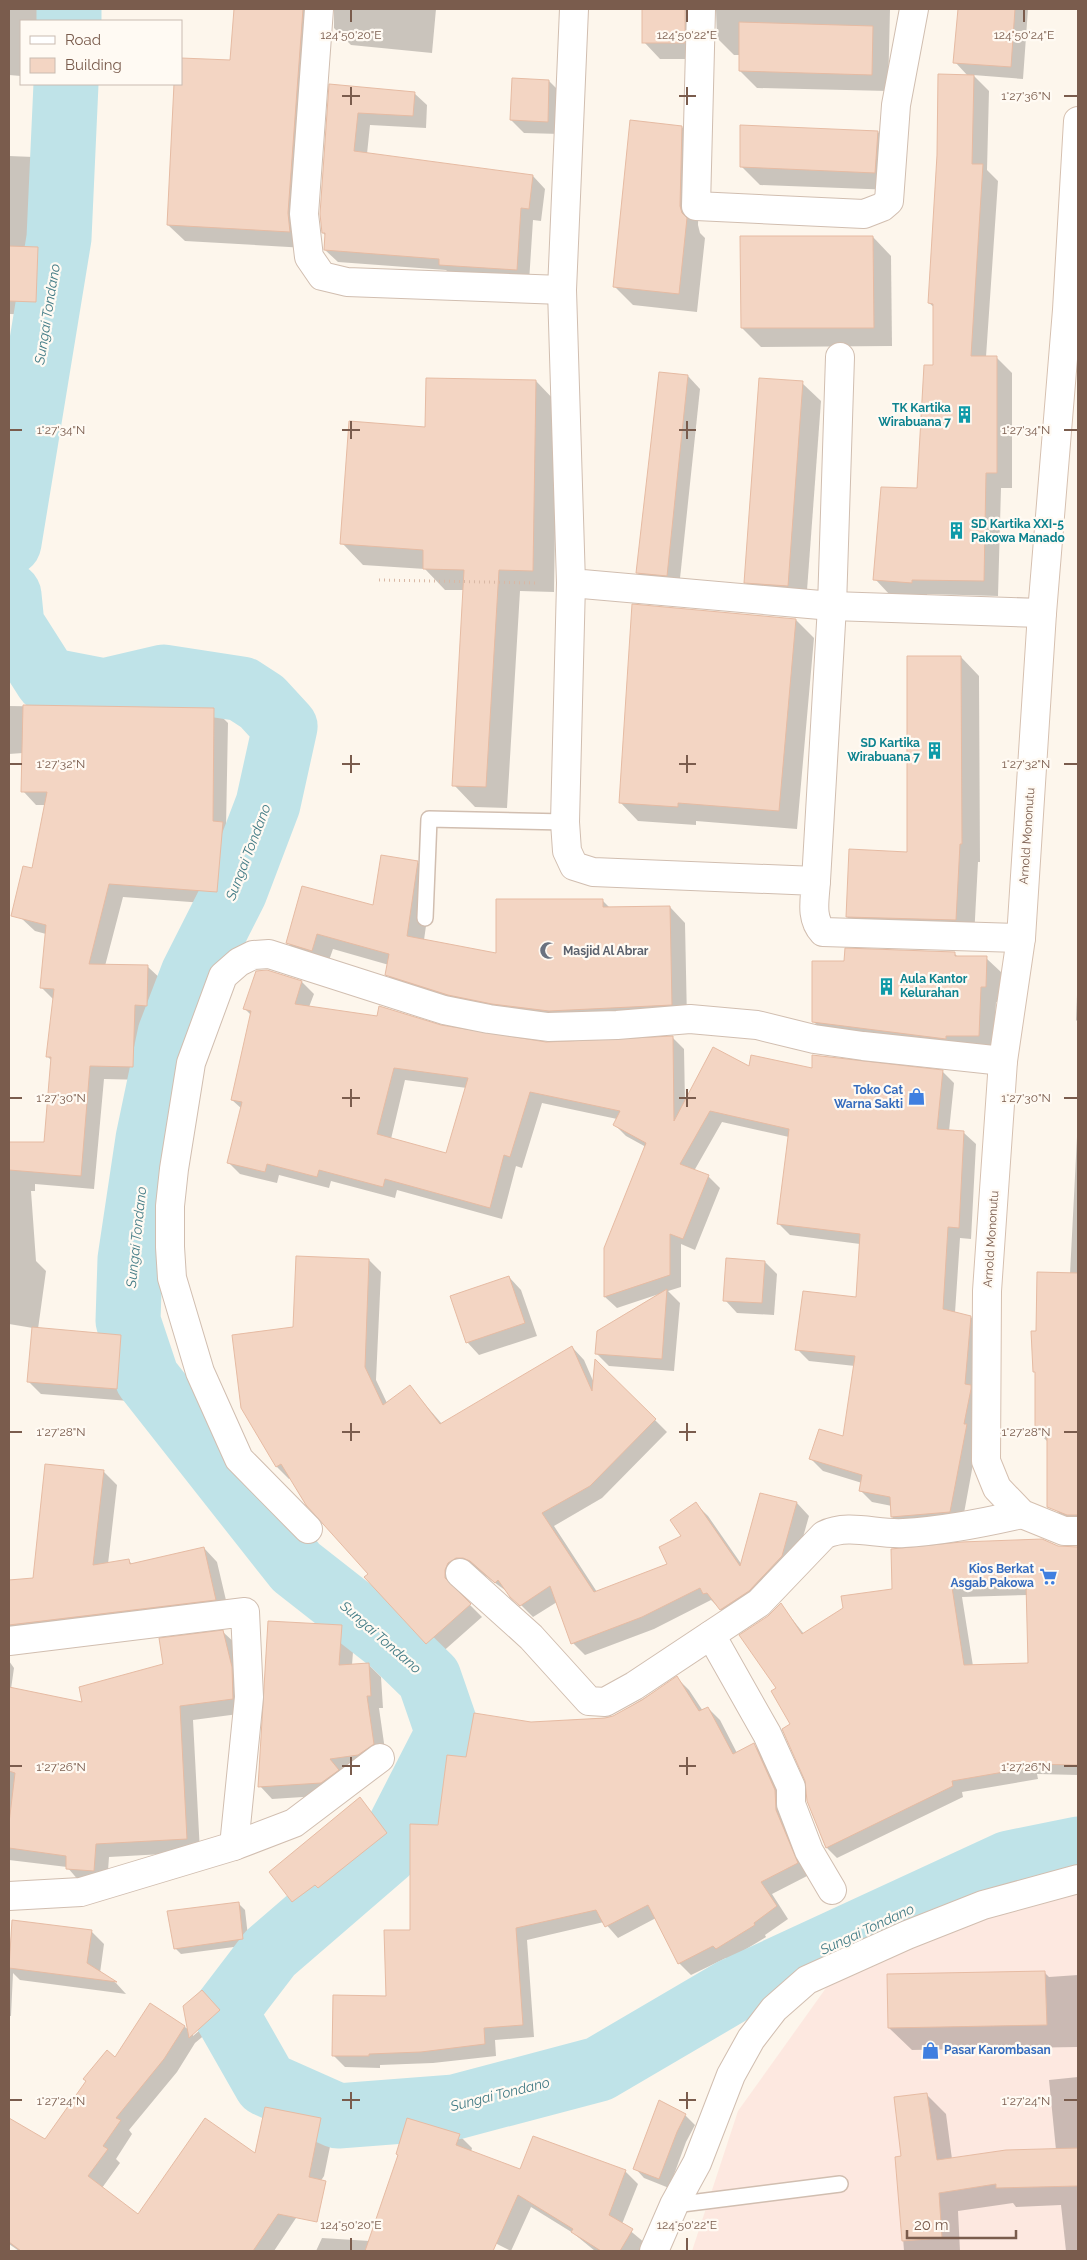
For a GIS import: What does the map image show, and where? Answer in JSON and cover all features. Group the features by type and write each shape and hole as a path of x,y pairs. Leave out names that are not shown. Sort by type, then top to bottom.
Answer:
{"street":[{"path":"319,9 304,214 309,257 322,276 347,282 562,290"},
{"path":"574,9 562,290 571,584 565,822 567,851 574,866 593,872 816,881"},
{"path":"701,9 696,206 864,214 882,207 889,201 896,105 914,9"},
{"name":"Arnold Mononutu","path":"1022,1514 997,1488 986,1461 987,1291 1003,1061 1020,938 1042,613 1073,310 1078,121"},
{"path":"840,357 832,606 814,914 816,924 823,932 1020,938"},
{"path":"571,584 832,606 1042,613"},
{"path":"308,1529 239,1459 200,1372 172,1278 170,1206 191,1063 224,976 239,962 252,954 269,954 444,1010 538,1025 618,1026 690,1019 757,1026 814,1039 863,1046 1003,1061"},
{"path":"460,1573 531,1637 583,1695 596,1703 605,1702 634,1686 759,1603 824,1535 837,1529 901,1534 940,1531 1022,1514 1064,1531 1078,1532"},
{"path":"9,1640 245,1612 249,1696 234,1846"},
{"path":"711,1635 767,1734 791,1787 790,1804 809,1850 832,1890"},
{"path":"9,1896 81,1892 234,1846 294,1823 380,1758"},
{"path":"654,2251 674,2205 697,2163 731,2075 747,2046 774,2009 807,1980 899,1938 983,1905 1078,1879"}],"lane":[{"path":"425,918 429,819 565,822"},
{"path":"674,2205 840,2184"}],"path":[{"path":"379,580 571,584"}],"shaded area":[{"name":"Pasar Karombasan","path":"1078,1887 1078,2251 692,2251 738,2111 826,1988 929,1933"}],"building":[{"path":"234,9 303,9 288,213 290,232 167,225 174,85 182,85 182,58 230,60"},
{"path":"642,9 685,9 685,43 642,43"},
{"path":"958,9 1015,9 1011,67 953,63"},
{"path":"739,22 873,26 872,75 739,71"},
{"path":"938,74 974,75 972,164 983,164 971,356 997,356 997,473 986,473 984,581 912,580 912,583 873,580 881,487 917,488 924,365 933,365 933,304 928,303 937,155"},
{"path":"512,78 549,80 548,122 510,120"},
{"path":"329,84 415,92 413,116 358,113 354,151 533,175 529,209 521,208 517,270 439,265 439,259 324,250 325,233 322,233 320,214"},
{"path":"630,120 682,126 680,206 682,213 687,218 679,294 613,287"},
{"path":"740,125 878,131 875,173 740,167"},
{"path":"740,236 873,236 874,328 741,328"},
{"path":"9,246 38,247 36,302 9,301"},
{"path":"659,372 688,375 667,576 636,573"},
{"path":"426,378 536,380 533,571 499,570 486,787 452,786 464,570 423,569 423,550 340,544 349,421 425,427"},
{"path":"759,378 803,381 788,586 744,583"},
{"path":"632,604 796,619 779,811 678,803 678,807 619,803"},
{"path":"907,656 961,656 962,844 960,844 956,920 846,917 849,849 907,852"},
{"path":"23,705 214,708 213,821 223,822 217,892 109,884 89,964 148,965 147,1006 135,1005 133,1067 90,1066 81,1176 9,1170 9,1142 44,1142 51,1057 46,1057 54,989 40,988 46,925 11,916 23,866 32,868 47,792 21,792"},
{"path":"381,855 418,861 407,936 496,953 496,899 603,899 603,907 670,906 672,1005 549,1011 492,1004 448,995 385,975 389,954 317,934 312,951 286,943 302,886 373,905"},
{"path":"845,948 955,952 955,956 987,956 986,987 981,987 979,1036 946,1036 946,1039 812,1022 812,961 844,961"},
{"path":"267,970 302,981 295,1004 377,1016 379,1006 441,1025 546,1042 673,1036 674,1121 713,1047 749,1066 751,1055 812,1068 812,1055 943,1070 937,1129 964,1131 959,1228 948,1227 943,1309 971,1316 965,1384 971,1385 971,1389 964,1424 967,1424 950,1512 891,1517 890,1497 859,1491 862,1475 809,1459 819,1429 843,1436 855,1356 795,1350 803,1291 856,1297 860,1234 777,1224 789,1129 710,1111 680,1164 709,1175 683,1239 670,1234 670,1275 604,1297 604,1248 646,1143 613,1125 620,1111 530,1092 510,1157 504,1155 490,1208 385,1179 383,1187 319,1170 317,1177 267,1164 265,1172 227,1163 242,1102 231,1100 251,1011 243,1009 256,971","holes":["394,1068 468,1078 446,1153 377,1134"]},
{"path":"296,1256 369,1259 365,1367 383,1405 410,1385 440,1424 572,1346 592,1391 595,1359 656,1419 590,1486 542,1513 594,1592 667,1564 659,1547 681,1536 670,1520 696,1502 740,1566 760,1493 797,1502 782,1556 749,1591 720,1610 707,1593 703,1594 700,1588 642,1617 571,1644 550,1586 520,1606 510,1597 498,1580 495,1583 470,1561 456,1558 448,1563 445,1570 445,1578 471,1604 426,1644 364,1577 368,1574 306,1505 281,1464 276,1467 241,1408 232,1335 293,1327"},
{"path":"726,1258 765,1261 762,1303 723,1301"},
{"path":"1037,1272 1078,1273 1078,1515 1067,1515 1047,1507 1047,1431 1035,1431 1035,1372 1033,1372 1031,1331 1036,1331"},
{"path":"509,1276 525,1323 466,1343 450,1296"},
{"path":"667,1289 662,1359 595,1354 597,1331"},
{"path":"32,1327 121,1335 117,1389 27,1382"},
{"path":"45,1464 104,1470 93,1565 129,1559 130,1564 204,1547 216,1600 9,1625 9,1580 33,1578"},
{"path":"1042,1539 1058,1546 1078,1547 1078,1765 1027,1764 1027,1768 952,1781 953,1786 826,1848 807,1801 805,1781 782,1729 790,1724 771,1691 776,1688 739,1635 768,1616 781,1603 802,1634 843,1608 841,1596 892,1589 891,1549 961,1542","holes":["1026,1584 1028,1663 964,1665 952,1587"]},
{"path":"268,1621 342,1625 339,1665 369,1663 371,1696 367,1696 374,1744 358,1755 330,1759 339,1770 321,1783 258,1787"},
{"path":"223,1630 232,1667 233,1699 180,1706 187,1839 96,1844 94,1871 66,1869 66,1856 9,1848 9,1823 15,1773 9,1771 9,1687 82,1702 79,1687 163,1664 159,1638"},
{"path":"677,1676 699,1711 708,1707 733,1754 754,1743 775,1790 776,1810 798,1863 761,1882 777,1906 754,1923 755,1925 716,1949 713,1946 678,1964 648,1905 605,1927 596,1910 516,1928 523,2025 484,2028 485,2044 421,2052 369,2054 369,2056 332,2056 333,1995 386,1996 384,1930 410,1930 410,1824 438,1825 447,1755 466,1757 474,1713 531,1722 605,1718 613,1716 642,1700"},
{"path":"360,1797 387,1833 318,1888 315,1885 292,1902 269,1872"},
{"path":"239,1902 243,1939 174,1949 167,1911"},
{"path":"12,1920 92,1930 87,1963 117,1982 9,1968"},
{"path":"1045,1971 1047,2025 888,2028 887,1974"},
{"path":"202,1990 220,2010 189,2038 183,2006"},
{"path":"150,2003 185,2026 164,2059 116,2118 121,2120 103,2146 108,2149 88,2176 138,2214 205,2118 255,2153 265,2107 321,2118 309,2177 326,2181 317,2222 278,2214 253,2251 21,2251 9,2242 9,2118 45,2139 86,2081 83,2079 107,2050 115,2057"},
{"path":"927,2093 937,2160 1006,2150 1078,2148 1078,2186 996,2188 996,2184 939,2193 942,2238 902,2241 895,2157 901,2156 894,2097"},
{"path":"659,2100 686,2114 659,2179 633,2169"},
{"path":"407,2118 460,2134 456,2145 520,2169 533,2136 626,2170 609,2215 633,2229 620,2251 601,2251 571,2232 573,2229 518,2195 493,2251 365,2251 398,2155 396,2154"}],"waterway":[{"name":"Sungai Tondano","path":"69,9 69,20"},
{"name":"Sungai Tondano","path":"9,543 59,238 66,85"},
{"name":"Sungai Tondano","path":"9,595 12,625 47,680 104,691 164,677 242,689 262,702 285,727 268,804 235,891 193,974 170,1034 148,1139 130,1259 128,1321 147,1378 296,1567 393,1643 429,1678 448,1733 387,1852 270,1953 225,2012 266,2084 338,2116 455,2107 599,2069 732,1991 1009,1863 1078,1849"}],"place":[{"name":"TK Kartika Wirabuana 7","path":"965,415"},
{"name":"SD Kartika XXI-5 Pakowa Manado","path":"957,531"},
{"name":"SD Kartika Wirabuana 7","path":"934,750"},
{"name":"Masjid Al Abrar","path":"549,951"},
{"name":"Aula Kantor Kelurahan","path":"886,986"},
{"name":"Toko Cat Warna Sakti","path":"917,1097"},
{"name":"Kios Berkat Asgab Pakowa","path":"1048,1576"},
{"name":"Pasar Karombasan","path":"930,2050"}]}
